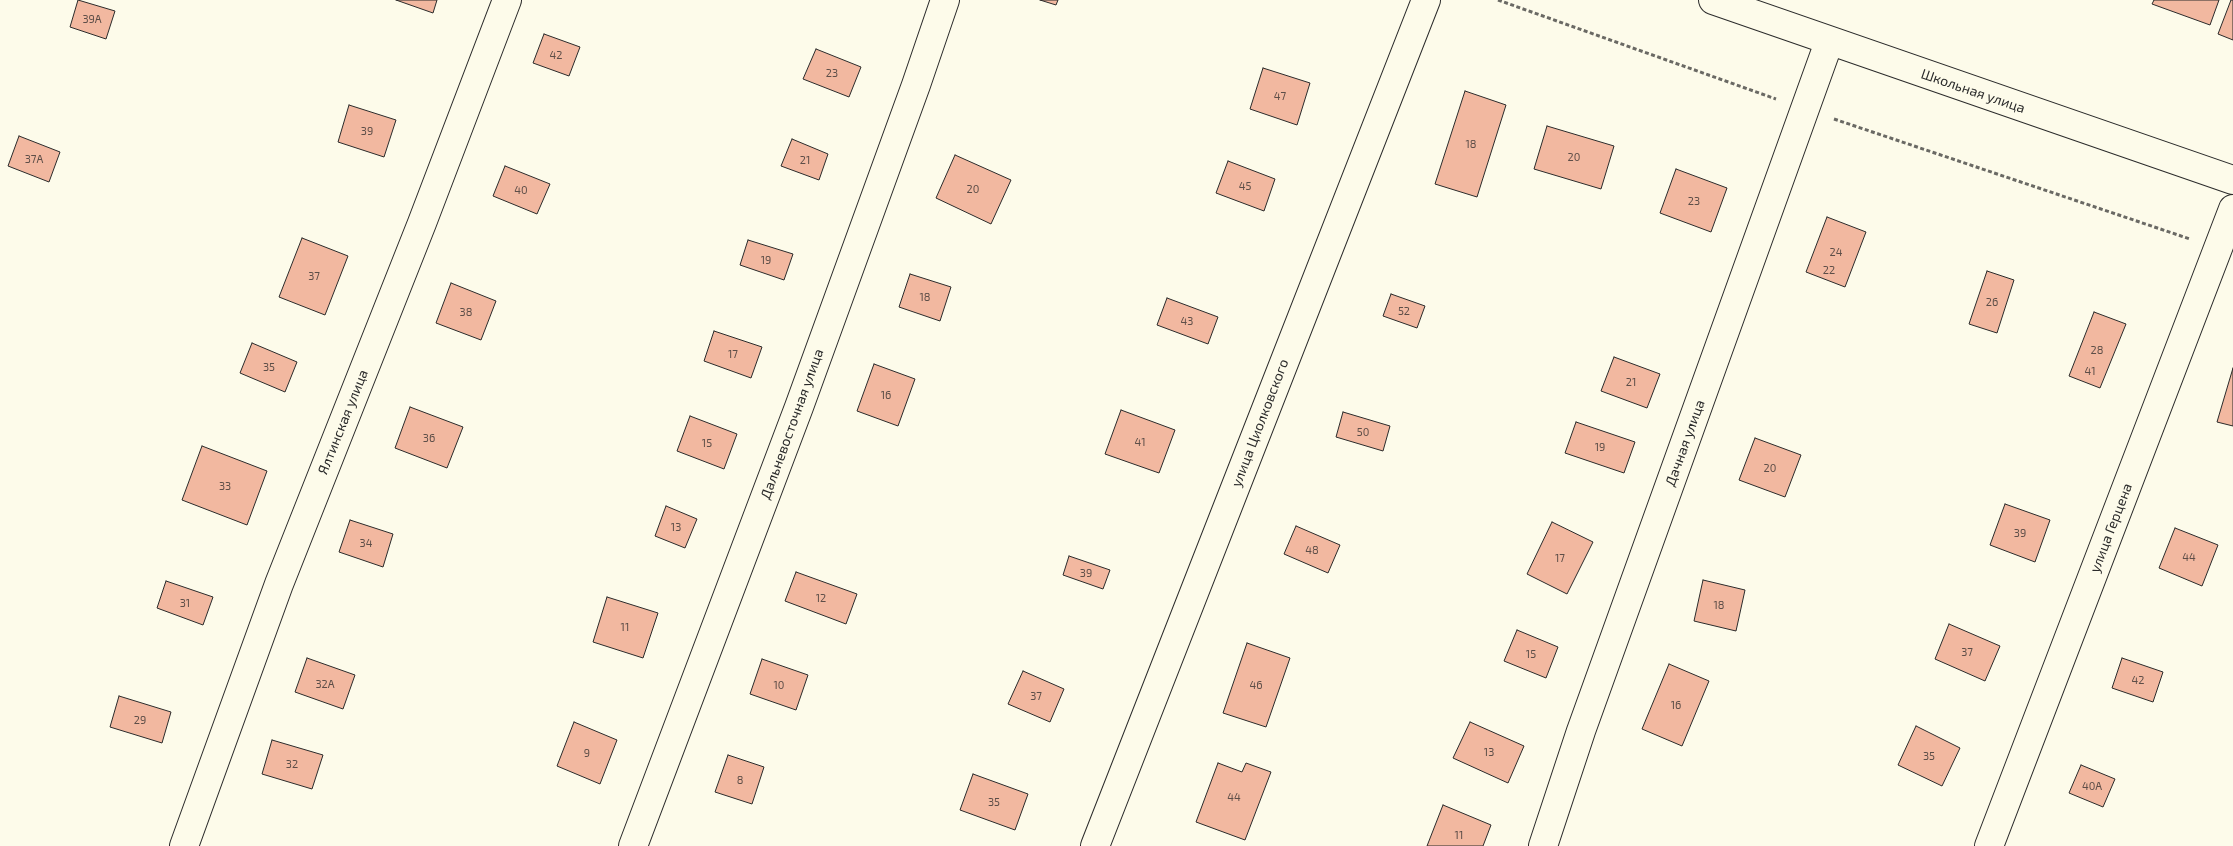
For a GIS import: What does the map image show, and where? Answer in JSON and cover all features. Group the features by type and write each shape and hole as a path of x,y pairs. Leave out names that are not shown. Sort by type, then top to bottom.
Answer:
{"street":[{"name":"Ялтинская улица","path":"184,846 279,584 422,223 507,0"},
{"name":"Дальневосточная улица","path":"633,846 799,408 913,95 945,0"},
{"name":"улица Циолковского","path":"1095,846 1426,0"},
{"name":"Школьная улица","path":"1713,0 1829,42 2233,180"},
{"name":"Дачная улица","path":"1543,846 1581,731 1829,42"},
{"name":"улица Герцена","path":"1988,846 2233,209"}],"path":[{"path":"1498,0 1805,109 2218,249"}],"building":[{"path":"78,0 115,11 106,39 70,27"},
{"path":"396,0 437,0 433,13"},
{"path":"1040,0 1058,0 1056,5"},
{"path":"2154,0 2219,0 2210,25 2152,4"},
{"path":"2231,0 2233,0 2233,40 2218,34"},
{"path":"544,34 580,47 569,76 533,63"},
{"path":"816,49 861,67 849,97 803,79"},
{"path":"1263,68 1310,83 1297,125 1250,109"},
{"path":"1465,91 1506,105 1477,197 1435,184"},
{"path":"349,105 396,120 384,157 338,142"},
{"path":"1547,126 1614,146 1601,189 1534,169"},
{"path":"19,136 60,152 49,182 8,166"},
{"path":"792,139 828,154 819,180 781,166"},
{"path":"955,155 1011,180 991,224 936,198"},
{"path":"1228,161 1275,179 1264,211 1216,193"},
{"path":"505,166 550,184 537,214 493,196"},
{"path":"1676,169 1727,188 1711,232 1660,213"},
{"path":"1827,217 1866,232 1845,287 1806,272"},
{"path":"302,238 348,256 325,315 279,297"},
{"path":"748,240 793,254 784,280 740,265"},
{"path":"1987,271 2014,280 1997,333 1969,324"},
{"path":"910,274 951,287 940,321 899,307"},
{"path":"451,283 496,301 481,340 436,323"},
{"path":"1391,294 1425,306 1417,328 1383,316"},
{"path":"1167,298 1218,317 1208,344 1157,325"},
{"path":"2094,312 2126,324 2100,388 2069,376"},
{"path":"714,331 762,347 751,378 704,361"},
{"path":"252,343 297,362 285,392 240,373"},
{"path":"1614,357 1660,374 1647,408 1601,391"},
{"path":"874,364 915,379 898,426 857,411"},
{"path":"2233,368 2233,426 2217,422"},
{"path":"410,407 463,427 447,468 395,448"},
{"path":"1121,410 1175,430 1159,473 1105,454"},
{"path":"1343,412 1390,426 1383,451 1336,437"},
{"path":"690,416 737,434 724,469 677,451"},
{"path":"1576,422 1635,442 1624,473 1565,453"},
{"path":"1755,438 1801,455 1785,497 1739,480"},
{"path":"202,446 267,471 247,525 182,500"},
{"path":"2005,504 2050,520 2035,562 1990,545"},
{"path":"666,506 697,519 685,548 655,536"},
{"path":"350,520 393,534 383,567 339,552"},
{"path":"1552,522 1593,542 1567,594 1527,574"},
{"path":"1296,526 1340,545 1328,573 1284,554"},
{"path":"2175,528 2218,545 2202,586 2159,568"},
{"path":"1069,556 1110,570 1103,589 1063,575"},
{"path":"796,572 857,594 846,624 785,601"},
{"path":"1703,580 1745,590 1736,631 1694,621"},
{"path":"166,581 213,597 203,625 157,608"},
{"path":"607,597 658,613 643,658 593,642"},
{"path":"1949,624 2000,646 1985,681 1935,659"},
{"path":"1517,630 1558,647 1546,678 1504,661"},
{"path":"1247,643 1290,658 1266,727 1223,713"},
{"path":"307,658 355,675 343,709 295,692"},
{"path":"2122,658 2163,672 2153,702 2112,688"},
{"path":"762,659 808,675 796,710 750,694"},
{"path":"1669,664 1709,681 1682,746 1642,729"},
{"path":"1023,671 1064,689 1050,722 1008,704"},
{"path":"119,696 171,712 162,743 110,727"},
{"path":"574,722 617,740 600,784 557,766"},
{"path":"1470,722 1524,746 1508,783 1453,758"},
{"path":"1916,726 1960,748 1942,786 1898,765"},
{"path":"272,740 323,755 312,789 262,774"},
{"path":"728,755 764,767 752,804 715,792"},
{"path":"1218,763 1242,772 1246,763 1271,772 1245,840 1196,822"},
{"path":"2081,765 2115,779 2103,807 2069,793"},
{"path":"973,774 1028,794 1015,830 960,810"},
{"path":"1443,805 1491,825 1483,846 1427,846"}]}
